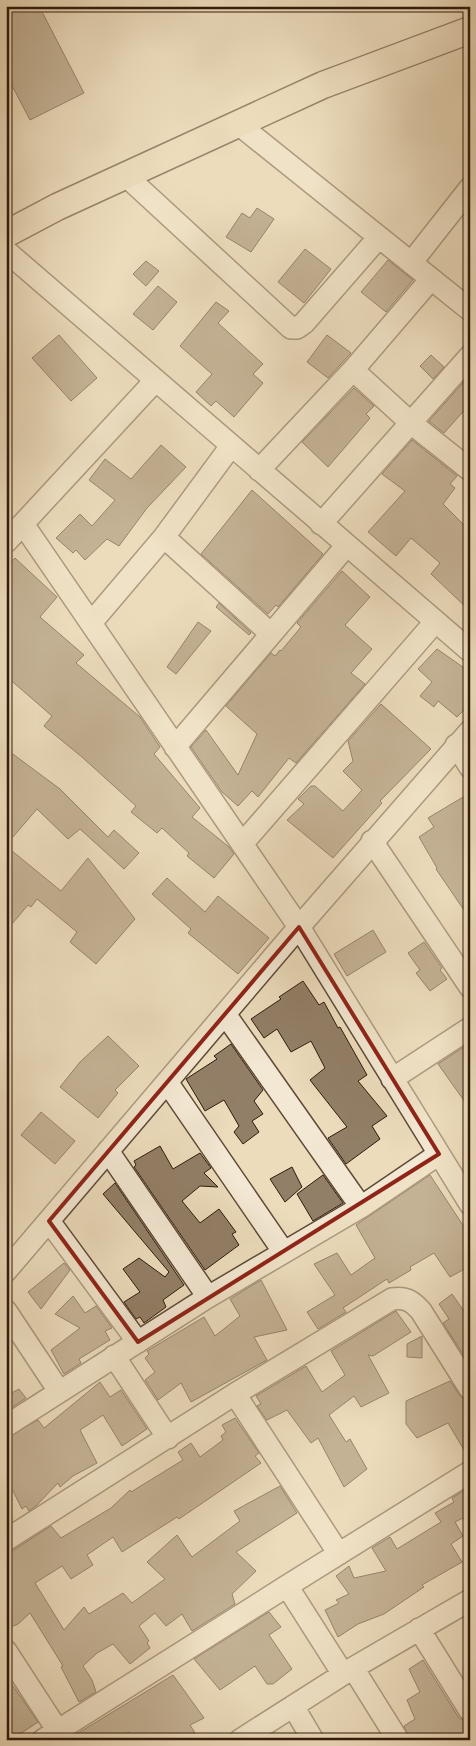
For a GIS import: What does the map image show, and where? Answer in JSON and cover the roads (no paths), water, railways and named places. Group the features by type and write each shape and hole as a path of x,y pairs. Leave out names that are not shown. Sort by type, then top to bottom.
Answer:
{"main road":[{"path":"6,234 57,207 125,175 323,85 470,30"}],"street":[{"path":"237,123 470,310"},
{"path":"125,175 291,328 297,328 304,323 379,237"},
{"path":"410,263 470,188"},
{"path":"6,251 470,651"},
{"path":"259,470 353,370 430,278"},
{"path":"321,524 470,356"},
{"path":"353,370 411,423 470,470"},
{"path":"6,542 155,381"},
{"path":"91,623 164,538 231,446"},
{"path":"23,524 299,927 470,1204"},
{"path":"164,538 271,634"},
{"path":"175,747 346,546"},
{"path":"242,844 435,622"},
{"path":"463,738 470,768"},
{"path":"6,1271 372,841 463,738"},
{"path":"372,841 470,987"},
{"path":"225,1014 360,1207"},
{"path":"392,1079 470,1028"},
{"path":"167,1082 283,1251"},
{"path":"108,1151 208,1297"},
{"path":"6,1426 208,1297 360,1207 439,1154"},
{"path":"49,1221 138,1342"},
{"path":"6,1540 235,1394 392,1300 401,1298 412,1301 421,1311 470,1389"},
{"path":"6,1311 59,1391"},
{"path":"114,1356 168,1438"},
{"path":"235,1394 339,1554"},
{"path":"6,1651 50,1735 470,1472"},
{"path":"287,1586 398,1740"},
{"path":"240,1740 348,1671 470,1600"},
{"path":"419,1629 470,1711"},
{"path":"293,1706 313,1740"}]}
